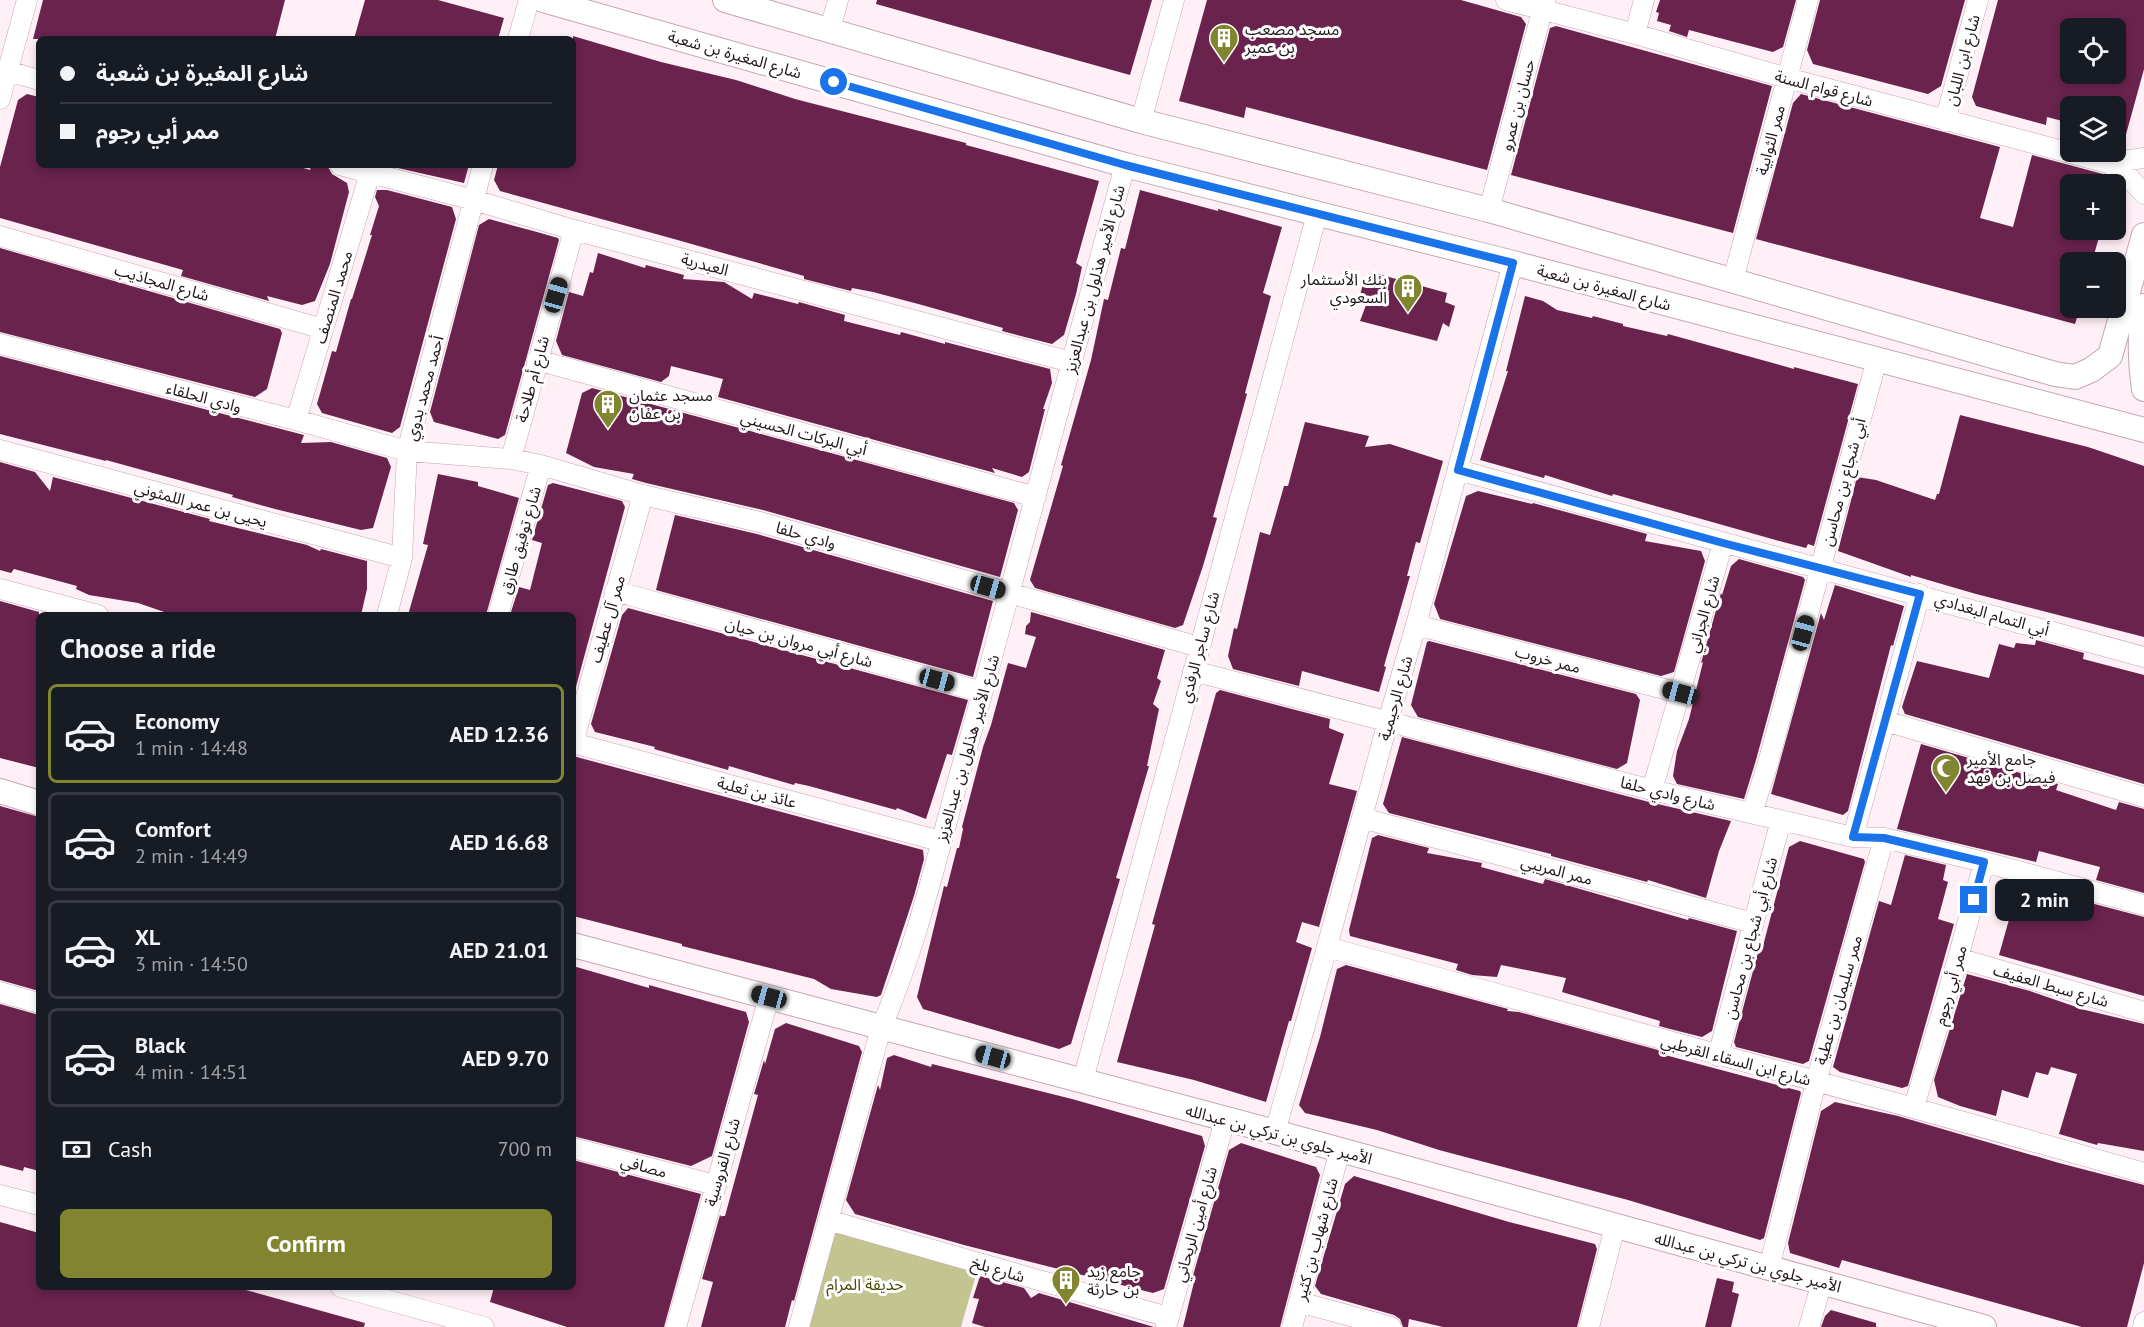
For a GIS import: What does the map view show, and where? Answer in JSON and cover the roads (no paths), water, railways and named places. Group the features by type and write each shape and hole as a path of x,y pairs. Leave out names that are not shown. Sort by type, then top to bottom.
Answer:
{"street":[{"path":"0,99 27,0"},
{"path":"519,36 529,0"},
{"name":"شارع المغيرة بن شعبة","path":"543,0 1125,165 1513,263 2144,430"},
{"path":"725,0 1141,121 1489,210 2055,374 2075,377 2091,370 2110,356 2142,255"},
{"path":"830,29 838,0"},
{"path":"1141,121 1174,0"},
{"name":"شارع قوام السنة","path":"1506,0 1544,5 1787,78 2108,163 2144,158"},
{"path":"1635,34 1644,0"},
{"name":"ممر الثوابية","path":"1733,280 1808,0"},
{"name":"شارع ابن اللبان","path":"1945,121 1978,0"},
{"name":"حسان بن عمرو","path":"1489,210 1544,5"},
{"path":"8,71 36,79"},
{"path":"2108,163 2127,175 2144,194"},
{"name":"شارع الأمير هذلول بن عبدالعزيز","path":"799,1327 881,1028 896,994 914,937 1011,593 1125,165"},
{"name":"العبدرية","path":"351,168 474,200 574,230 1071,362"},
{"name":"أحمد محمد بدوي","path":"388,612 402,558 407,451 482,168"},
{"name":"محمد المنصف","path":"296,420 369,173"},
{"name":"شارع ساجر الرفدي","path":"1083,1080 1317,214"},
{"name":"شارع أم طلاحة","path":"511,459 574,230"},
{"name":"شارع المجاذيب","path":"0,236 323,329"},
{"name":"شارع الرحيمية","path":"1275,1132 1416,625 1513,263"},
{"path":"2144,306 2139,357 2144,389"},
{"name":"وادي الحلقاء","path":"0,344 407,451"},
{"name":"أبي شجاع بن محاسن","path":"1752,813 1768,763 1877,359"},
{"name":"أبي البركات الحسيني","path":"537,360 1036,497"},
{"name":"يحيى بن عمر اللمثوني","path":"0,450 402,558"},
{"name":"وادي حلفا","path":"407,451 511,459 541,465 643,495 760,522 1199,647"},
{"name":"شارع توفيق طارق","path":"499,612 541,465"},
{"name":"أبي التمام البغدادي","path":"1458,470 1723,543 1920,594 2144,657"},
{"name":"ممر آل عطيف","path":"576,732 643,495"},
{"name":"شارع الجراني","path":"1652,790 1723,543"},
{"path":"0,589 87,612"},
{"name":"شارع أبي مروان بن حيان","path":"615,591 982,692"},
{"path":"1853,837 1920,594"},
{"name":"ممر خروب","path":"1416,625 1680,693"},
{"name":"شارع وادي حلفا","path":"1193,671 1652,790 1853,837 1884,838 2144,905"},
{"path":"1885,721 2144,797"},
{"name":"عائذ بن ثعلبة","path":"576,744 940,841"},
{"path":"0,791 36,801"},
{"name":"ممر المريبي","path":"1362,818 1752,923"},
{"name":"شارع أبي شجاع بن محاسن","path":"1718,1056 1752,923 1782,820"},
{"name":"ممر سليمان بن عطية","path":"1769,1268 1816,1082 1884,838"},
{"name":"ممر أبي رجوم","path":"1914,1107 1959,958 1984,862"},
{"name":"الأمير جلوي بن تركي بن عبدالله","path":"576,946 1275,1132 1979,1326"},
{"name":"شارع ابن السقاء القرطبي","path":"1327,947 1718,1056 1914,1107 2144,1173"},
{"name":"شارع سبط العفيف","path":"1959,958 2144,1012"},
{"path":"0,992 36,1002"},
{"name":"شارع الفروسية","path":"676,1327 769,997"},
{"name":"شارع أمين الريحاني","path":"1167,1322 1225,1120"},
{"name":"مصافي","path":"576,1149 715,1185"},
{"name":"شارع شهاب بن كثير","path":"1292,1327 1340,1150"},
{"path":"0,1194 36,1204"},
{"name":"شارع بلخ","path":"828,1220 1167,1322"},
{"path":"1589,1327 1615,1227"},
{"path":"1809,1327 1822,1282"},
{"path":"352,1290 484,1327"},
{"path":"1299,1302 1391,1327"},
{"path":"2143,1327 2144,1322"}],"place":[{"name":"مسجد مصعب بن عمير","path":"1224,64"},
{"name":"بنك الأستثمار السعودي","path":"1408,314"},
{"name":"مسجد عثمان بن عفان","path":"608,430"},
{"name":"جامع الأمير فيصل بن فهد","path":"1946,794"},
{"name":"جامع زيد بن حارثة","path":"1066,1306"}],"park label":[{"name":"حديقة المرام","path":"865,1284"}]}
